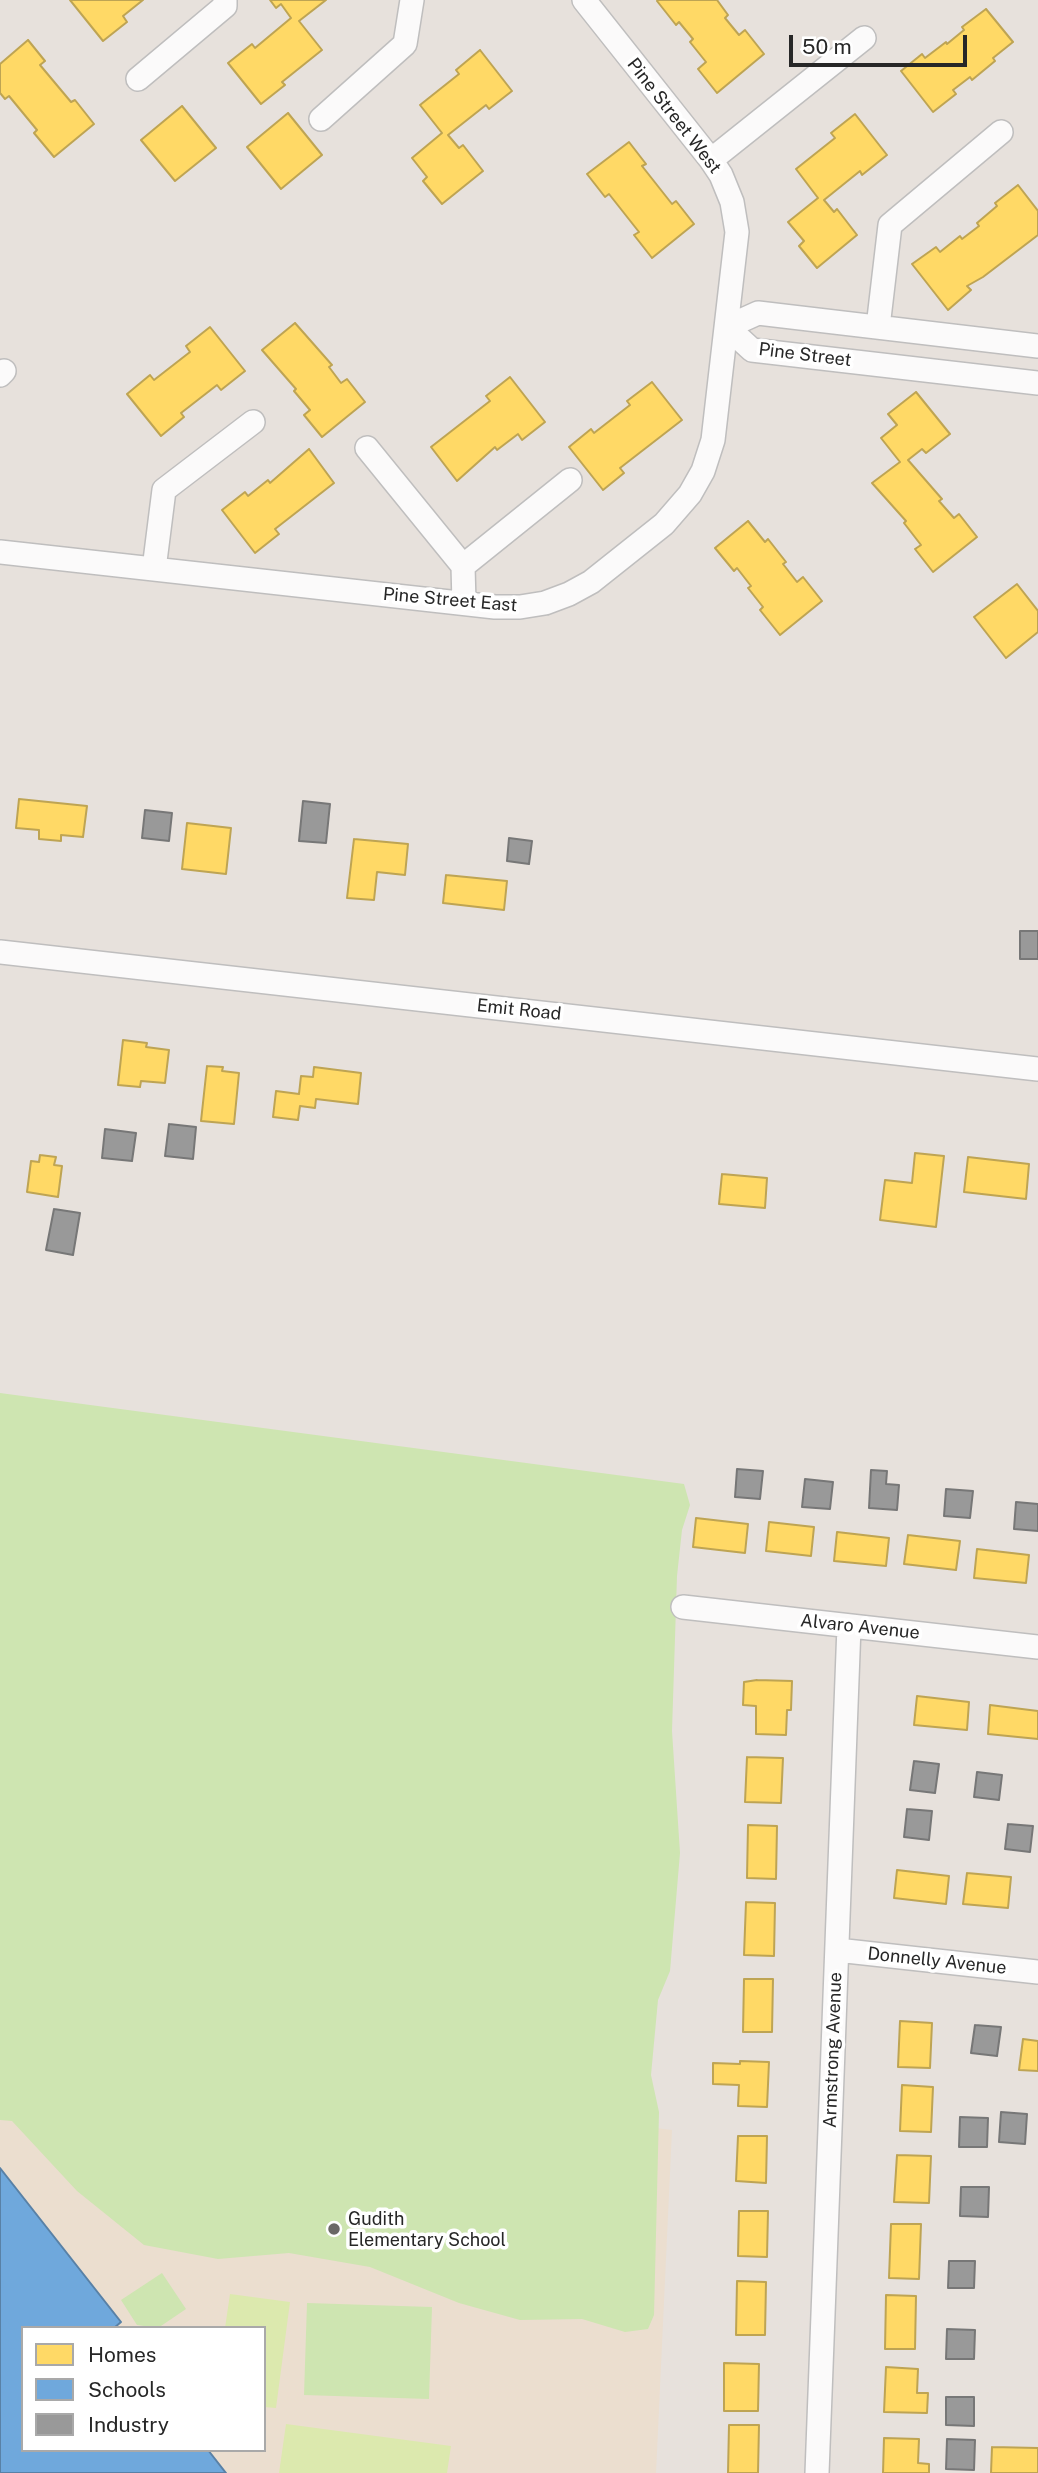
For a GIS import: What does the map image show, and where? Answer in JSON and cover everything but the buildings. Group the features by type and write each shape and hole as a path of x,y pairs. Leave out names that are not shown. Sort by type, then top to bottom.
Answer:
{"street":[{"path":"138,79 225,6 225,0"},
{"path":"321,119 405,44 412,0"},
{"name":"Pine Street West","path":"584,0 721,175 732,202 737,232 727,327"},
{"path":"711,160 864,38"},
{"path":"878,327 890,225 1001,132"},
{"name":"Pine Street","path":"1034,382 752,350 727,327 758,313 920,332 1037,342"},
{"name":"Pine Street East","path":"0,552 464,603 520,607 545,603 591,582 678,510 703,471 713,440 727,327"},
{"path":"916,369 920,332"},
{"path":"1034,382 1037,342"},
{"path":"154,569 164,489 253,422"},
{"path":"367,448 463,566 464,603"},
{"path":"463,566 570,480"},
{"name":"Emit Road","path":"0,952 1038,1069"},
{"name":"Alvaro Avenue","path":"683,1607 1038,1647"},
{"name":"Armstrong Avenue","path":"817,2473 849,1626"},
{"name":"Donnelly Avenue","path":"837,1950 1038,1972"}],"shaded area":[{"name":"Gudith Elementary School","path":"0,2045 672,2130 656,2473 0,2473"}],"green space":[{"path":"0,1393 684,1484 690,1505 682,1530 677,1576 672,1731 680,1853 670,1971 658,2000 651,2075 659,2112 654,2315 648,2329 625,2332 582,2319 520,2320 459,2303 370,2267 289,2253 218,2259 144,2245 77,2191 12,2121 0,2120"},
{"path":"162,2273 186,2309 161,2326 144,2326 137,2325 121,2300"},
{"path":"230,2294 290,2302 276,2408 266,2407 266,2326 225,2326"},
{"path":"307,2303 432,2307 429,2399 304,2395"},
{"path":"286,2424 451,2446 447,2473 279,2473"}],"place":[{"name":"Gudith Elementary School","path":"334,2229"}]}
